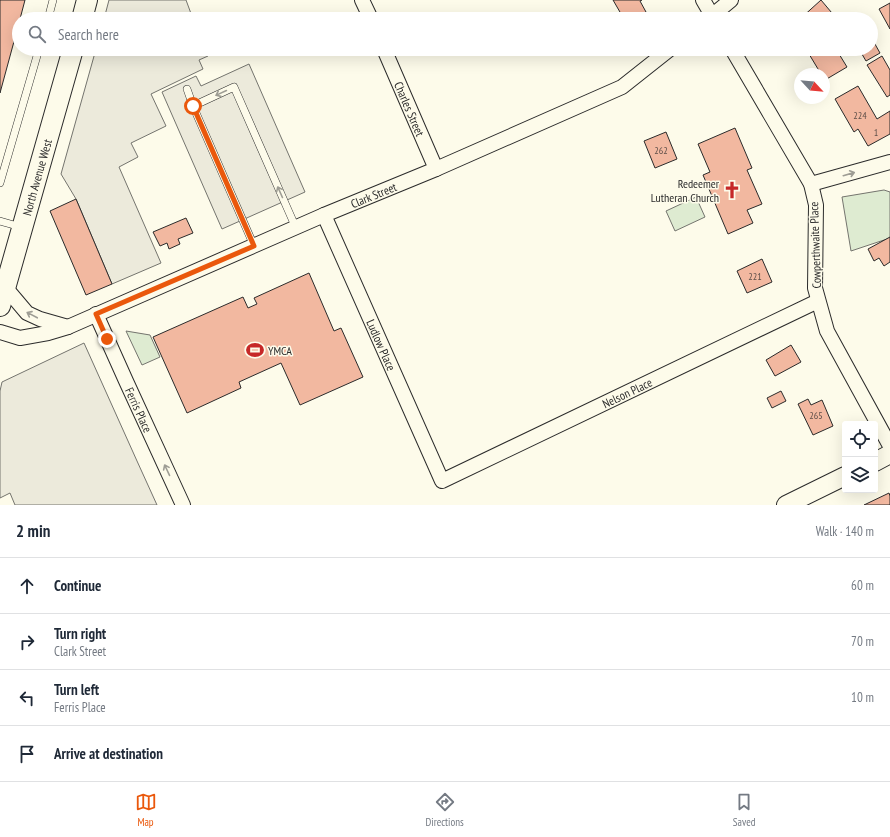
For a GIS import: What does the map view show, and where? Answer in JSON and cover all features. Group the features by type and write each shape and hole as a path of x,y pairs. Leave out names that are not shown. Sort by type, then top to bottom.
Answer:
{"main road":[{"path":"84,12 87,0"},
{"name":"North Avenue West","path":"0,306 72,56"}],"street":[{"path":"362,0 367,12"},
{"path":"703,0 708,12"},
{"path":"718,12 731,0"},
{"name":"Charles Street","path":"387,56 436,169"},
{"name":"Clark Street","path":"0,332 20,338 48,333 68,326 324,215 436,169 622,87 661,56"},
{"name":"Cowperthwaite Place","path":"736,56 811,184 816,205 815,288 827,331 890,446"},
{"path":"811,184 890,162"},
{"name":"Ludlow Place","path":"324,215 440,476"},
{"path":"6,287 27,313 40,319 68,326"},
{"name":"Nelson Place","path":"440,476 442,481 818,301"},
{"name":"Ferris Place","path":"96,314 183,505"},
{"path":"878,460 890,454"},
{"path":"786,505 842,477"}],"lane":[{"path":"50,12 53,0"},
{"path":"0,183 37,56"},
{"path":"193,106 234,87 296,228"},
{"path":"187,89 254,246"},
{"path":"0,220 23,227"}],"green space":[{"path":"884,190 890,192 890,238 851,251 842,197"},
{"path":"696,197 705,217 675,231 666,211"},
{"path":"126,331 150,335 160,357 142,365"}],"shaded area":[{"path":"109,0 186,0 190,12 106,12"},
{"path":"94,56 208,56 199,60 203,69 151,94 166,126 131,143 138,157 119,167 161,263 112,284 76,199 61,174"},
{"path":"249,64 305,192 222,229 162,92 196,76 201,86"},
{"path":"84,343 157,505 15,505 10,493 0,498 0,391 2,382"}],"building":[{"path":"0,0 25,0 22,12 12,12 12,49 0,93"},
{"path":"613,0 642,0 640,1 646,12 620,12"},
{"path":"821,0 831,12 808,12"},
{"path":"890,3 890,29 879,9"},
{"path":"810,56 840,56 847,67 830,77 830,68 817,68"},
{"path":"863,56 875,56 866,61"},
{"path":"882,56 890,70 890,95 887,97 867,65"},
{"path":"858,86 877,119 890,111 890,134 868,146 858,129 854,132 835,99"},
{"name":"Redeemer Lutheran Church","path":"735,128 752,168 747,170 762,204 747,210 753,223 728,234 703,175 710,172 698,144"},
{"path":"666,132 677,159 655,168 644,141"},
{"path":"76,199 112,284 86,295 50,211"},
{"path":"186,218 193,233 178,239 180,244 169,249 167,243 160,246 153,232"},
{"path":"890,237 890,262 884,266 879,258 874,261 868,249"},
{"path":"762,259 772,282 747,293 737,271"},
{"name":"YMCA","path":"309,273 334,331 341,328 363,377 300,405 281,363 239,382 241,388 187,413 153,337 243,297 248,308 257,304 254,298"},
{"path":"791,345 801,362 775,376 766,360"},
{"path":"781,391 786,401 772,408 767,398"},
{"path":"808,399 811,405 822,400 833,426 813,435 798,404"},
{"path":"889,493 890,505 864,505"}],"place":[{"name":"Redeemer Lutheran Church","path":"732,190"},
{"name":"YMCA","path":"255,350"}],"route":[{"path":"107,339 96,314 254,246 193,106"}]}
